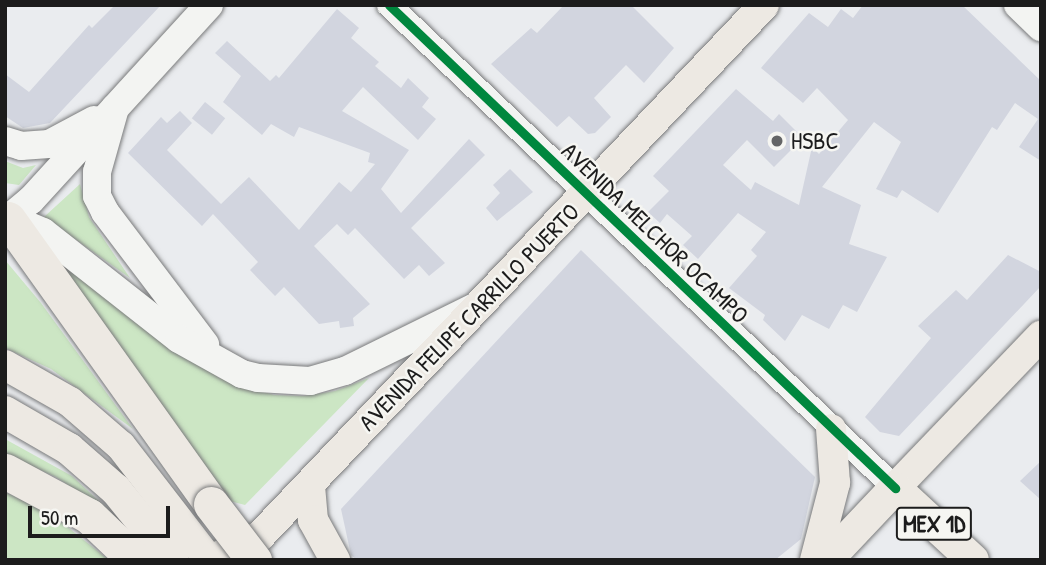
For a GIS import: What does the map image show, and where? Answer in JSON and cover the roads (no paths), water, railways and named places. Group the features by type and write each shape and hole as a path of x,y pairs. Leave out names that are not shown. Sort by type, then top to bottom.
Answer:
{"highway":[{"path":"6,218 211,504 252,552"},
{"path":"5,412 69,449 116,490 173,559"},
{"path":"5,471 89,516 135,560"},
{"name":"MEX 1D","path":"824,557 895,488 973,560"}],"main road":[{"path":"6,218 31,200 209,5"},
{"name":"AVENIDA FELIPE CARRILLO PUERTO","path":"210,560 252,552 310,486 764,5"},
{"path":"1017,5 1041,27"},
{"path":"5,141 21,146 49,144 115,108"},
{"path":"115,108 97,172 97,195 179,314 227,366"},
{"path":"6,218 43,232 179,339 242,374 285,382 324,378 482,304"},
{"path":"895,488 1041,336"},
{"path":"5,365 42,383 93,419 145,473 210,560"},
{"path":"824,557 835,483 831,429"},
{"path":"310,486 313,520 335,560"}],"street":[{"name":"AVENIDA MELCHOR OCAMPO","path":"389,5 895,488"}],"place":[{"name":"HSBC","path":"777,141"}]}
